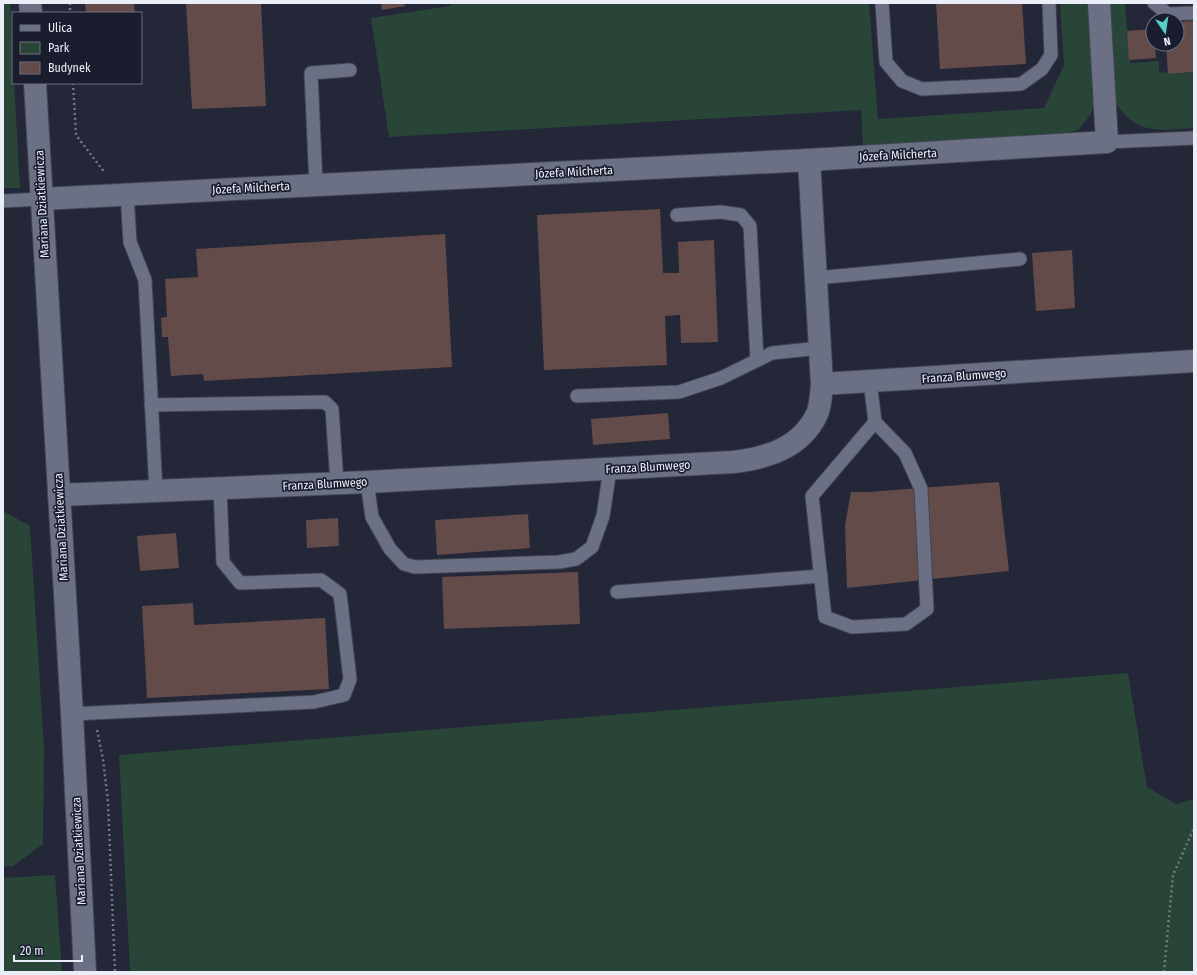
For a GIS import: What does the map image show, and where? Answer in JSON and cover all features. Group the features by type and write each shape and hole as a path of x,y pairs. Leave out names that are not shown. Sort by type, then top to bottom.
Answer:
{"street":[{"path":"1099,3 1107,142"},
{"name":"Mariana Dziatkiewicza","path":"35,84 72,714 85,972"},
{"name":"Józefa Milcherta","path":"41,199 809,160 1107,142"},
{"path":"809,160 822,384"},
{"name":"Franza Blumwego","path":"59,495 367,482 754,460 786,448 808,429 817,414 821,399 822,384 1194,361"}],"lane":[{"path":"882,3 886,62 902,81 922,89 1021,84 1042,69 1051,55 1049,3"},
{"path":"1154,3 1168,14 1194,13"},
{"path":"316,185 311,73 350,70"},
{"path":"1107,142 1194,138"},
{"path":"116,195 130,242 144,280 156,492"},
{"path":"3,201 41,199"},
{"path":"677,215 721,212 741,215 750,226 757,360"},
{"path":"816,278 1020,259"},
{"path":"577,396 679,392 721,378 772,353 820,348"},
{"path":"870,381 875,422 905,453 921,489 927,609 906,624 852,626 825,617 812,496 875,422"},
{"path":"151,405 325,402 332,408 337,483"},
{"path":"367,482 372,517 390,549 404,564 415,567 559,562 576,559 592,547 603,516 610,469"},
{"path":"72,714 314,702 344,695 350,679 340,594 321,580 240,583 223,562 220,488"},
{"path":"617,592 821,576"}],"path":[{"path":"73,84 76,135 105,173 116,195"},
{"path":"94,713 103,759 108,802 115,972"},
{"path":"1164,972 1173,875 1194,828"}],"green space":[{"path":"3,3 10,3 12,84 14,84 20,188 3,188"},
{"path":"450,3 869,3 878,119 1044,108 1064,65 1060,3 1092,3 1095,103 1091,114 1079,129 1063,136 863,146 861,110 389,137 371,18 450,6"},
{"path":"1105,3 1125,3 1130,63 1159,61 1159,73 1168,72 1168,74 1194,72 1194,128 1159,130 1140,125 1131,120 1115,101"},
{"path":"3,511 30,526 44,749 43,844 13,866 3,867"},
{"path":"1128,673 1147,787 1176,804 1194,799 1194,972 130,972 119,755"},
{"path":"55,875 62,972 3,972 3,878"}],"building":[{"path":"85,3 134,3 135,12 86,12"},
{"path":"186,3 261,3 266,106 192,109"},
{"path":"381,3 404,3 405,6 382,10"},
{"path":"936,3 1022,3 1026,64 940,69"},
{"path":"1194,21 1194,72 1168,74 1167,52 1185,52 1185,22"},
{"path":"1145,30 1145,52 1156,52 1156,58 1129,60 1127,31"},
{"path":"660,209 663,273 679,273 678,242 714,240 718,342 681,343 680,315 665,316 667,365 544,370 537,215"},
{"path":"445,234 452,367 204,381 203,374 171,376 168,337 162,337 161,318 167,317 165,279 198,277 196,249"},
{"path":"1072,250 1075,308 1036,311 1032,253"},
{"path":"668,413 670,439 593,445 591,419"},
{"path":"999,482 1009,571 847,588 845,525 851,492"},
{"path":"528,514 530,548 437,555 435,520"},
{"path":"338,518 339,546 307,548 306,520"},
{"path":"176,533 179,568 140,571 137,536"},
{"path":"578,572 580,624 444,629 442,577"},
{"path":"193,603 194,625 325,618 329,689 147,698 142,606"}]}
